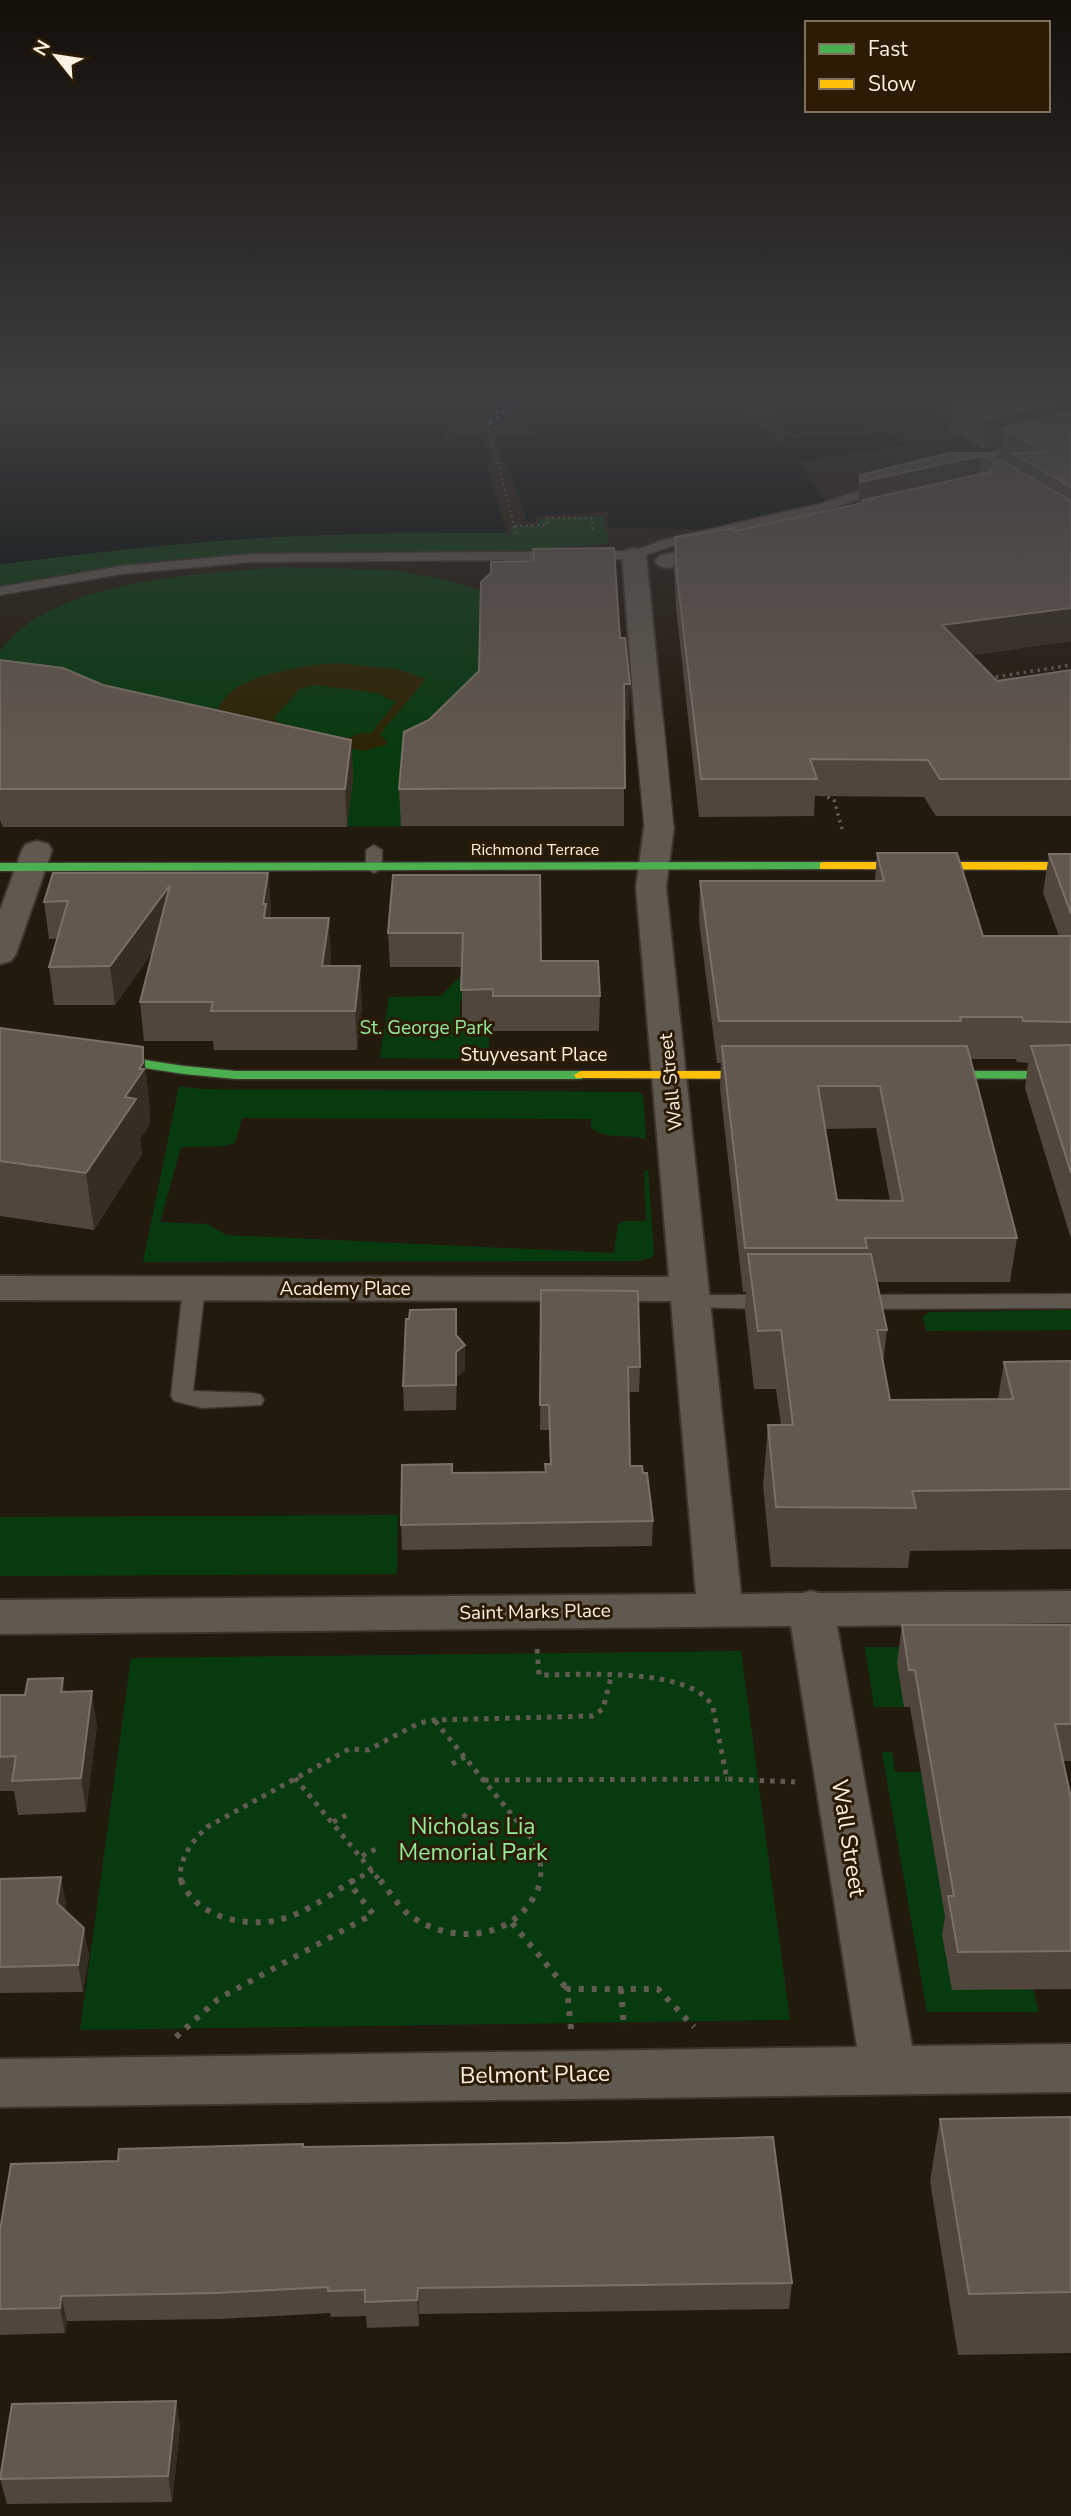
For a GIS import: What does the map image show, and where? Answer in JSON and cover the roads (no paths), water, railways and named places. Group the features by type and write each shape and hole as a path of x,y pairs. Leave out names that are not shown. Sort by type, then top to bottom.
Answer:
{"main road":[{"name":"Richmond Terrace","path":"20,859 373,867 656,848 745,866 1071,866"},
{"path":"20,859 77,850"},
{"name":"Stuyvesant Place","path":"0,1042 184,1070 236,1075 788,1075"},
{"path":"910,1075 1071,1075"}],"street":[{"path":"667,561 755,546"},
{"name":"Wall Street","path":"634,555 649,723 656,848 651,887 720,1609"},
{"path":"0,954 20,859"},
{"name":"Academy Place","path":"0,1288 690,1295"},
{"name":"Wall Street","path":"811,1607 888,2068"},
{"name":"Saint Marks Place","path":"0,1618 811,1607 1071,1607"},
{"name":"Belmont Place","path":"0,2083 1071,2067"}],"lane":[{"path":"0,591 122,570 252,558 634,555 668,542 778,517"},
{"path":"373,867 374,850"},
{"path":"745,866 748,888"},
{"path":"828,866 833,888"},
{"path":"194,1288 182,1396 202,1401 253,1400"},
{"path":"690,1295 795,1302"},
{"path":"834,1302 1071,1301"}],"park label":[{"name":"St. George Park","path":"426,1027"},
{"name":"Nicholas Lia Memorial Park","path":"473,1839"}]}
